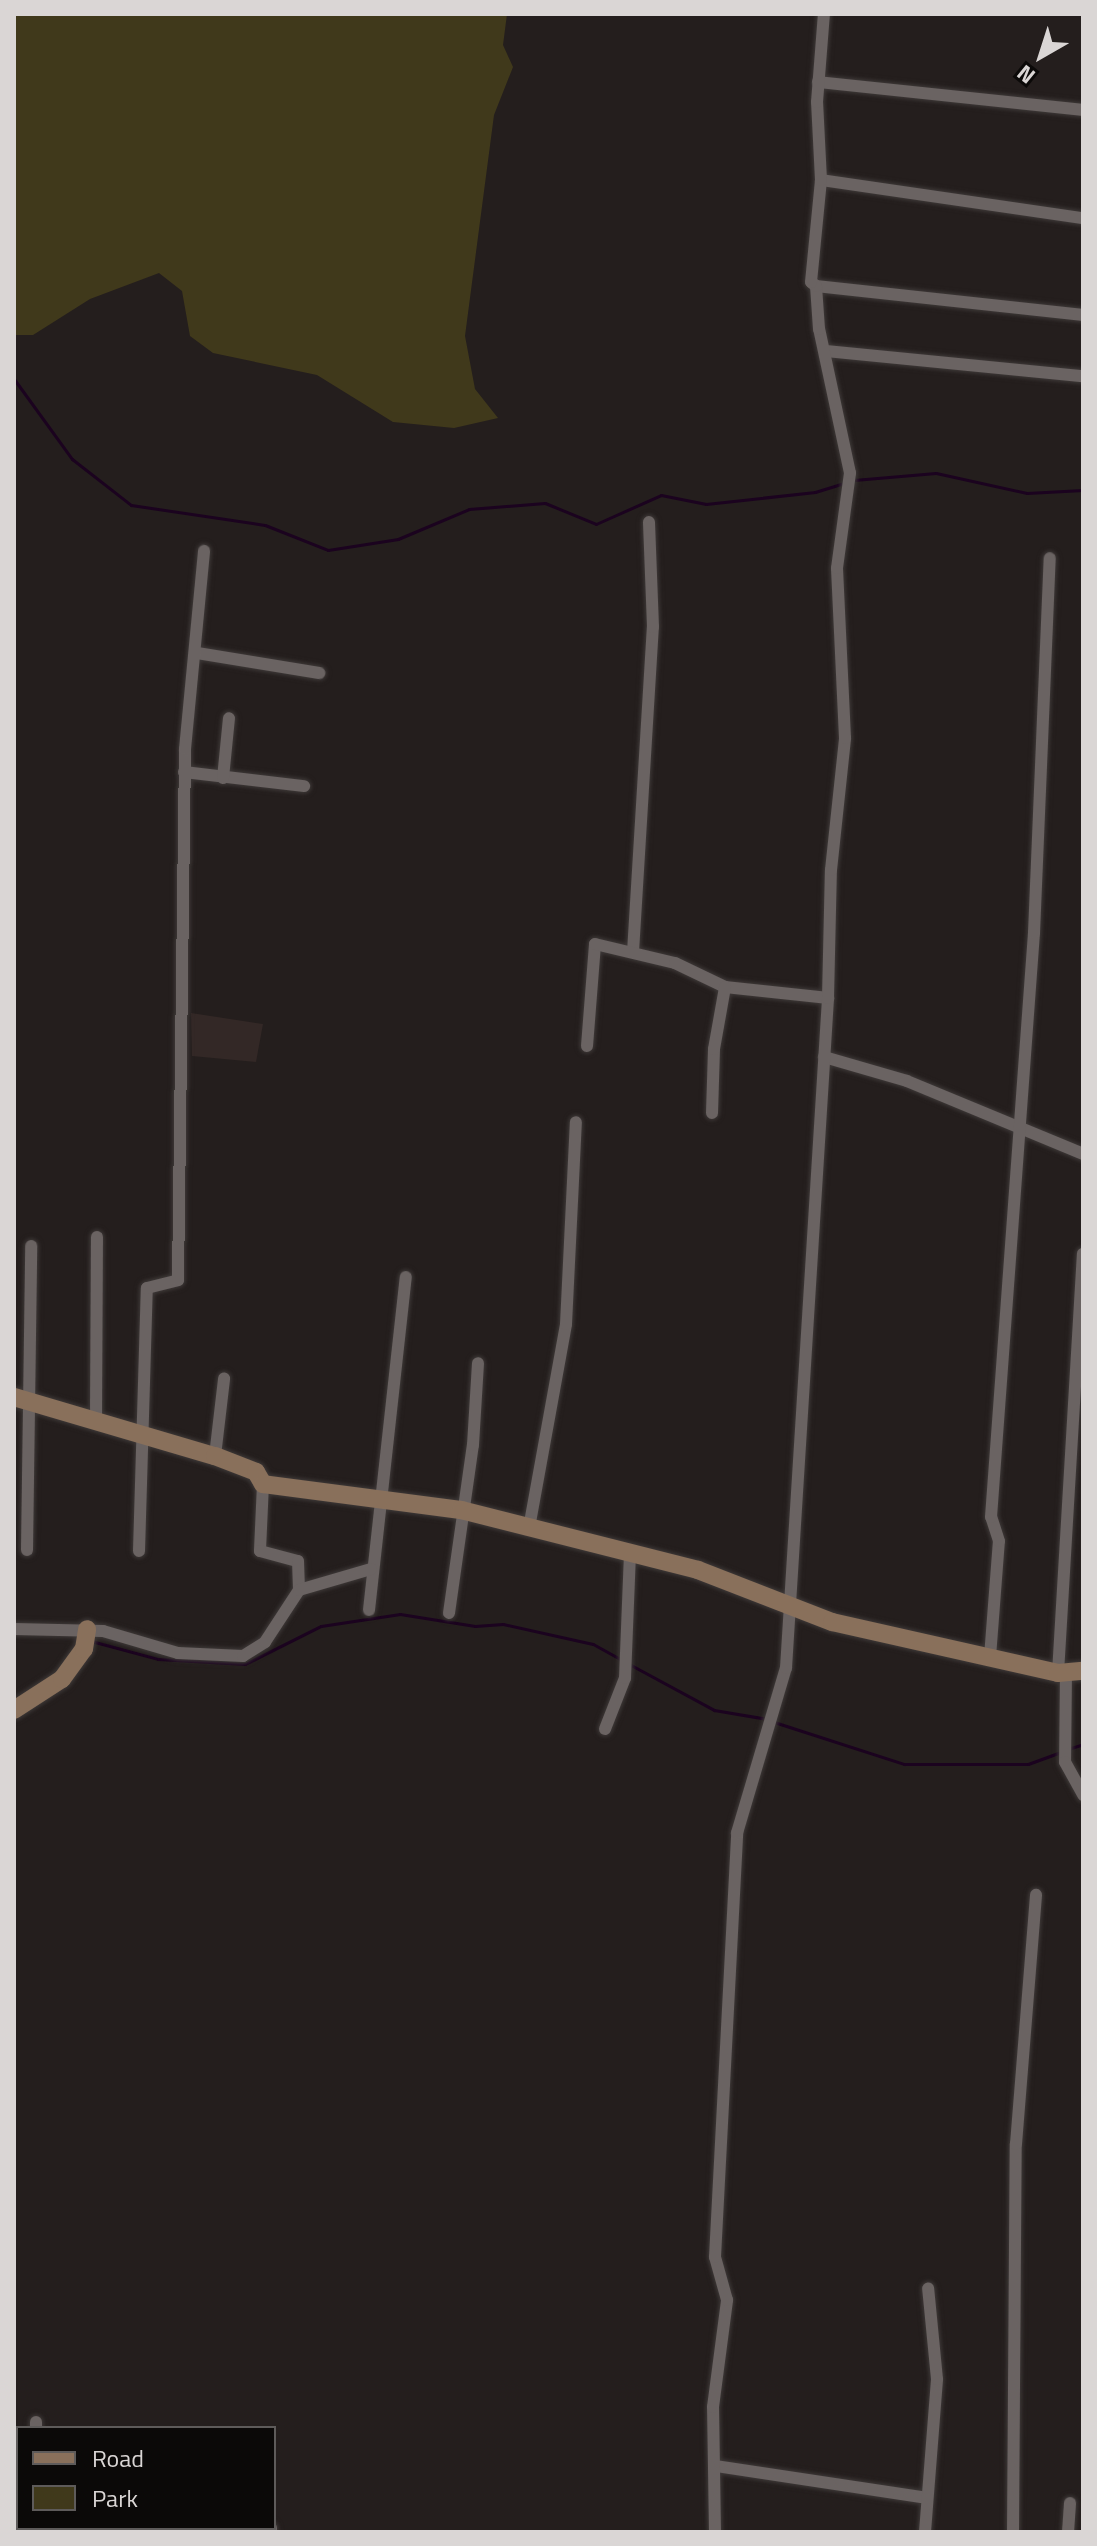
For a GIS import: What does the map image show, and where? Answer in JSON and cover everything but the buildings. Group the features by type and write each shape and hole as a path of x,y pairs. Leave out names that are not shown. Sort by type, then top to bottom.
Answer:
{"street":[{"path":"824,14 818,82 821,180 811,282 816,286 1083,315"},
{"path":"818,82 1083,110"},
{"path":"821,180 1083,218"},
{"path":"715,2532 713,2407 727,2300 715,2257 737,1833 764,1728 775,1711 783,1687 791,1606 828,998 831,870 845,738 837,568 850,473 816,286"},
{"path":"826,351 1083,376"},
{"path":"633,952 653,627 649,522"},
{"path":"139,1551 139,1455 144,1435 148,1285 178,1280 184,772 204,551"},
{"path":"990,1657 999,1541 991,1517 1022,1125 1050,558"},
{"path":"197,653 319,673"},
{"path":"223,778 229,718"},
{"path":"184,772 304,786"},
{"path":"587,1046 594,946 675,963 725,987 828,998"},
{"path":"712,1113 714,1049 725,987"},
{"path":"824,1057 907,1081 1022,1125 1083,1154"},
{"path":"529,1528 566,1324 576,1122"},
{"path":"96,1419 97,1237"},
{"path":"27,1550 23,1400 31,1246"},
{"path":"1083,1254 1064,1745 1065,1762 1083,1795"},
{"path":"369,1610 371,1569 382,1500 406,1277"},
{"path":"449,1613 461,1510 473,1445 478,1363"},
{"path":"215,1456 224,1379"},
{"path":"14,1629 87,1629 178,1653 243,1656 265,1642 299,1590 298,1561 260,1551 263,1484 256,1472 96,1419 23,1400"},
{"path":"263,1484 461,1510 630,1552 742,1584 832,1622 1069,1672"},
{"path":"605,1729 625,1678 630,1552"},
{"path":"299,1590 371,1569"},
{"path":"14,1710 62,1679 84,1649 87,1629"},
{"path":"1013,2532 1016,2144 1036,1895"},
{"path":"925,2532 937,2379 928,2288"},
{"path":"716,2466 927,2498"},
{"path":"1068,2532 1070,2503"}],"shaded area":[{"path":"191,1013 263,1024 256,1062 192,1056"}],"green space":[{"path":"14,14 507,14 503,45 513,67 494,115 465,336 475,389 498,418 454,428 393,422 317,375 213,353 190,336 182,291 159,273 90,299 33,335 14,335"}],"waterway":[{"path":"14,379 72,459 131,505 265,525 328,550 398,539 469,509 545,503 596,524 661,495 706,504 815,492 847,482"},
{"path":"854,480 936,473 1027,493 1083,490"},
{"path":"91,1641 158,1659 245,1664 321,1626 400,1614 475,1626 503,1624 593,1644 622,1660"},
{"path":"629,1664 714,1710 767,1719"},
{"path":"774,1722 904,1764 1028,1764 1061,1752"},
{"path":"1068,1749 1083,1744"}]}
